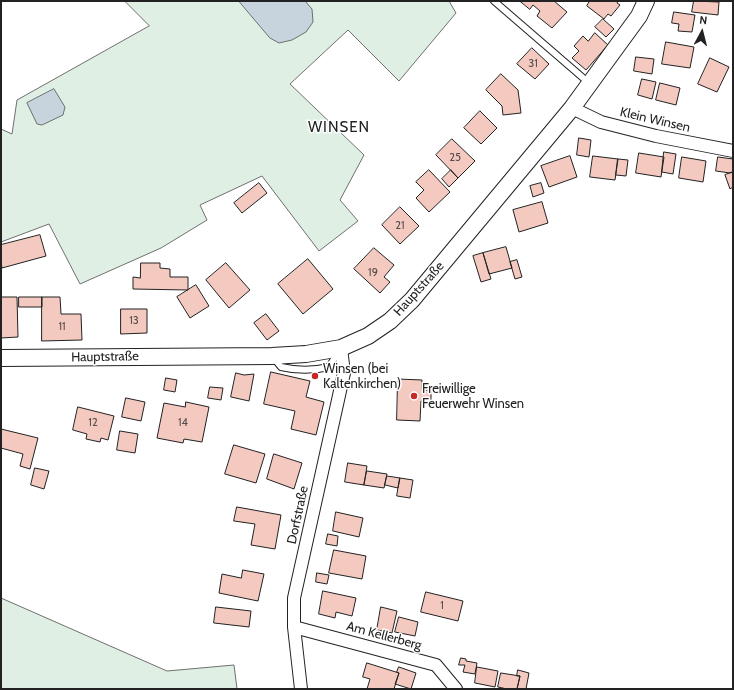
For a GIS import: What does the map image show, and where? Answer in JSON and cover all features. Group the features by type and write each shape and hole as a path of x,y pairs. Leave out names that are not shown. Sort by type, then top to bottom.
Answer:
{"street":[{"name":"Hauptstraße","path":"1,358 272,356 306,354 340,348 368,336 390,321 412,300 572,108 640,16 646,1"},
{"name":"Klein Winsen","path":"572,108 602,122 656,136 733,151"},
{"name":"Dorfstraße","path":"301,689 294,627 294,598 344,372 340,348"},
{"name":"Am Kellerberg","path":"294,627 436,664 456,689"}],"lane":[{"path":"494,1 590,84"}],"green space":[{"path":"125,1 449,1 456,13 399,81 348,30 290,84 364,155 340,200 358,221 319,251 262,176 200,205 207,220 161,248 80,284 49,224 1,242 1,129 12,134 17,100 149,26"},
{"path":"1,598 167,671 234,665 237,689 1,689"}],"shaded area":[{"path":"239,1 305,1 312,9 313,22 306,32 292,40 279,43 270,38"},
{"path":"54,89 65,107 63,115 42,125 37,124 27,103"}],"building":[{"path":"520,1 554,1 567,12 552,28 537,16 540,11 533,5 530,9"},
{"path":"590,1 618,1 617,3 620,5 611,16 608,14 604,19 587,6"},
{"path":"694,1 719,2 718,15 692,12"},
{"path":"674,12 695,15 692,32 678,31 679,24 672,23"},
{"path":"603,19 614,29 606,37 595,27"},
{"path":"595,33 608,45 586,70 572,58 579,51 574,46 583,36 588,41"},
{"path":"666,42 694,47 690,68 662,64"},
{"path":"532,48 549,64 535,79 517,64"},
{"path":"636,57 654,59 652,74 634,71"},
{"path":"710,58 729,67 717,92 698,84"},
{"path":"501,74 518,90 521,113 503,115 502,106 486,90"},
{"path":"642,79 656,82 652,99 638,95"},
{"path":"660,83 680,88 676,105 656,100"},
{"path":"480,111 497,128 481,144 464,128"},
{"path":"579,138 591,140 589,157 577,155"},
{"path":"452,139 475,161 458,178 436,155"},
{"path":"664,152 676,154 673,174 662,172"},
{"path":"639,153 664,157 661,177 636,173"},
{"path":"570,156 577,177 549,187 541,166"},
{"path":"593,156 618,159 615,180 590,177"},
{"path":"682,157 706,161 703,182 679,178"},
{"path":"718,157 733,159 733,172 716,171"},
{"path":"618,159 628,160 626,176 616,175"},
{"path":"429,170 450,192 429,212 416,198 424,190 416,182"},
{"path":"451,170 458,178 449,187 442,179"},
{"path":"733,172 733,187 730,189 725,175"},
{"path":"259,183 267,193 242,213 234,203"},
{"path":"541,183 544,193 533,197 530,186"},
{"path":"542,202 548,223 519,232 513,210"},
{"path":"400,207 419,226 400,244 382,225"},
{"path":"40,235 46,256 2,268 1,245"},
{"path":"506,247 512,268 489,274 483,253"},
{"path":"374,248 394,265 384,277 390,282 380,293 354,269"},
{"path":"483,253 491,279 481,282 473,256"},
{"path":"308,259 333,289 303,314 278,284"},
{"path":"517,260 522,277 515,279 510,262"},
{"path":"141,263 160,263 160,268 170,269 170,277 188,277 188,290 133,289 133,277 140,278"},
{"path":"226,263 250,290 229,308 206,280"},
{"path":"196,285 209,306 190,318 177,297"},
{"path":"1,297 17,297 18,337 1,338"},
{"path":"19,297 42,297 42,307 19,307"},
{"path":"42,297 60,297 61,314 81,314 82,340 42,341"},
{"path":"121,309 147,309 147,333 121,334"},
{"path":"266,314 279,331 267,340 254,323"},
{"path":"271,372 310,381 306,397 324,402 316,435 291,429 295,411 264,404"},
{"path":"236,373 244,375 254,374 249,401 231,397"},
{"path":"166,378 177,380 175,392 164,390"},
{"name":"Freiwillige Feuerwehr Winsen","path":"398,379 422,380 422,390 431,390 431,402 421,401 420,421 397,420"},
{"path":"210,387 223,388 221,400 208,398"},
{"path":"126,398 145,402 141,421 122,417"},
{"path":"186,402 209,407 202,442 184,439 183,443 157,438 164,403 185,407"},
{"path":"78,407 114,416 108,440 101,438 100,442 86,439 87,434 73,430"},
{"path":"1,429 38,438 30,469 20,466 23,454 1,448"},
{"path":"120,431 138,434 135,453 117,450"},
{"path":"234,445 265,454 256,483 225,474"},
{"path":"274,454 302,463 294,489 267,479"},
{"path":"348,463 367,466 364,485 345,482"},
{"path":"35,468 49,471 44,489 31,485"},
{"path":"367,471 387,474 384,488 364,485"},
{"path":"387,476 400,478 398,488 385,485"},
{"path":"400,478 413,480 410,498 397,496"},
{"path":"237,507 281,515 275,549 251,545 255,524 234,521"},
{"path":"336,512 363,518 359,537 333,531"},
{"path":"328,534 338,536 337,546 326,544"},
{"path":"334,550 366,556 362,579 329,573"},
{"path":"243,570 264,574 258,601 219,593 222,574 241,578"},
{"path":"317,573 329,575 327,584 316,582"},
{"path":"323,591 356,598 352,616 336,612 335,618 319,614"},
{"path":"426,592 463,601 458,621 421,612"},
{"path":"216,607 251,611 249,627 214,623"},
{"path":"381,607 397,611 392,633 377,630"},
{"path":"399,617 418,622 415,636 395,632"},
{"path":"461,658 466,659 466,661 477,663 475,674 463,672 465,665 459,665"},
{"path":"367,663 399,673 394,689 367,689 370,679 363,677"},
{"path":"399,667 416,673 411,689 395,684 399,673 397,672"},
{"path":"477,667 498,671 495,687 475,683"},
{"path":"518,670 529,673 526,689 517,689 520,676 517,676"},
{"path":"501,673 520,676 517,689 498,687"}],"place":[{"name":"Winsen (bei Kaltenkirchen)","path":"315,376"},
{"name":"Freiwillige Feuerwehr Winsen","path":"414,396"}],"district":[{"name":"WINSEN","path":"339,128"}]}
